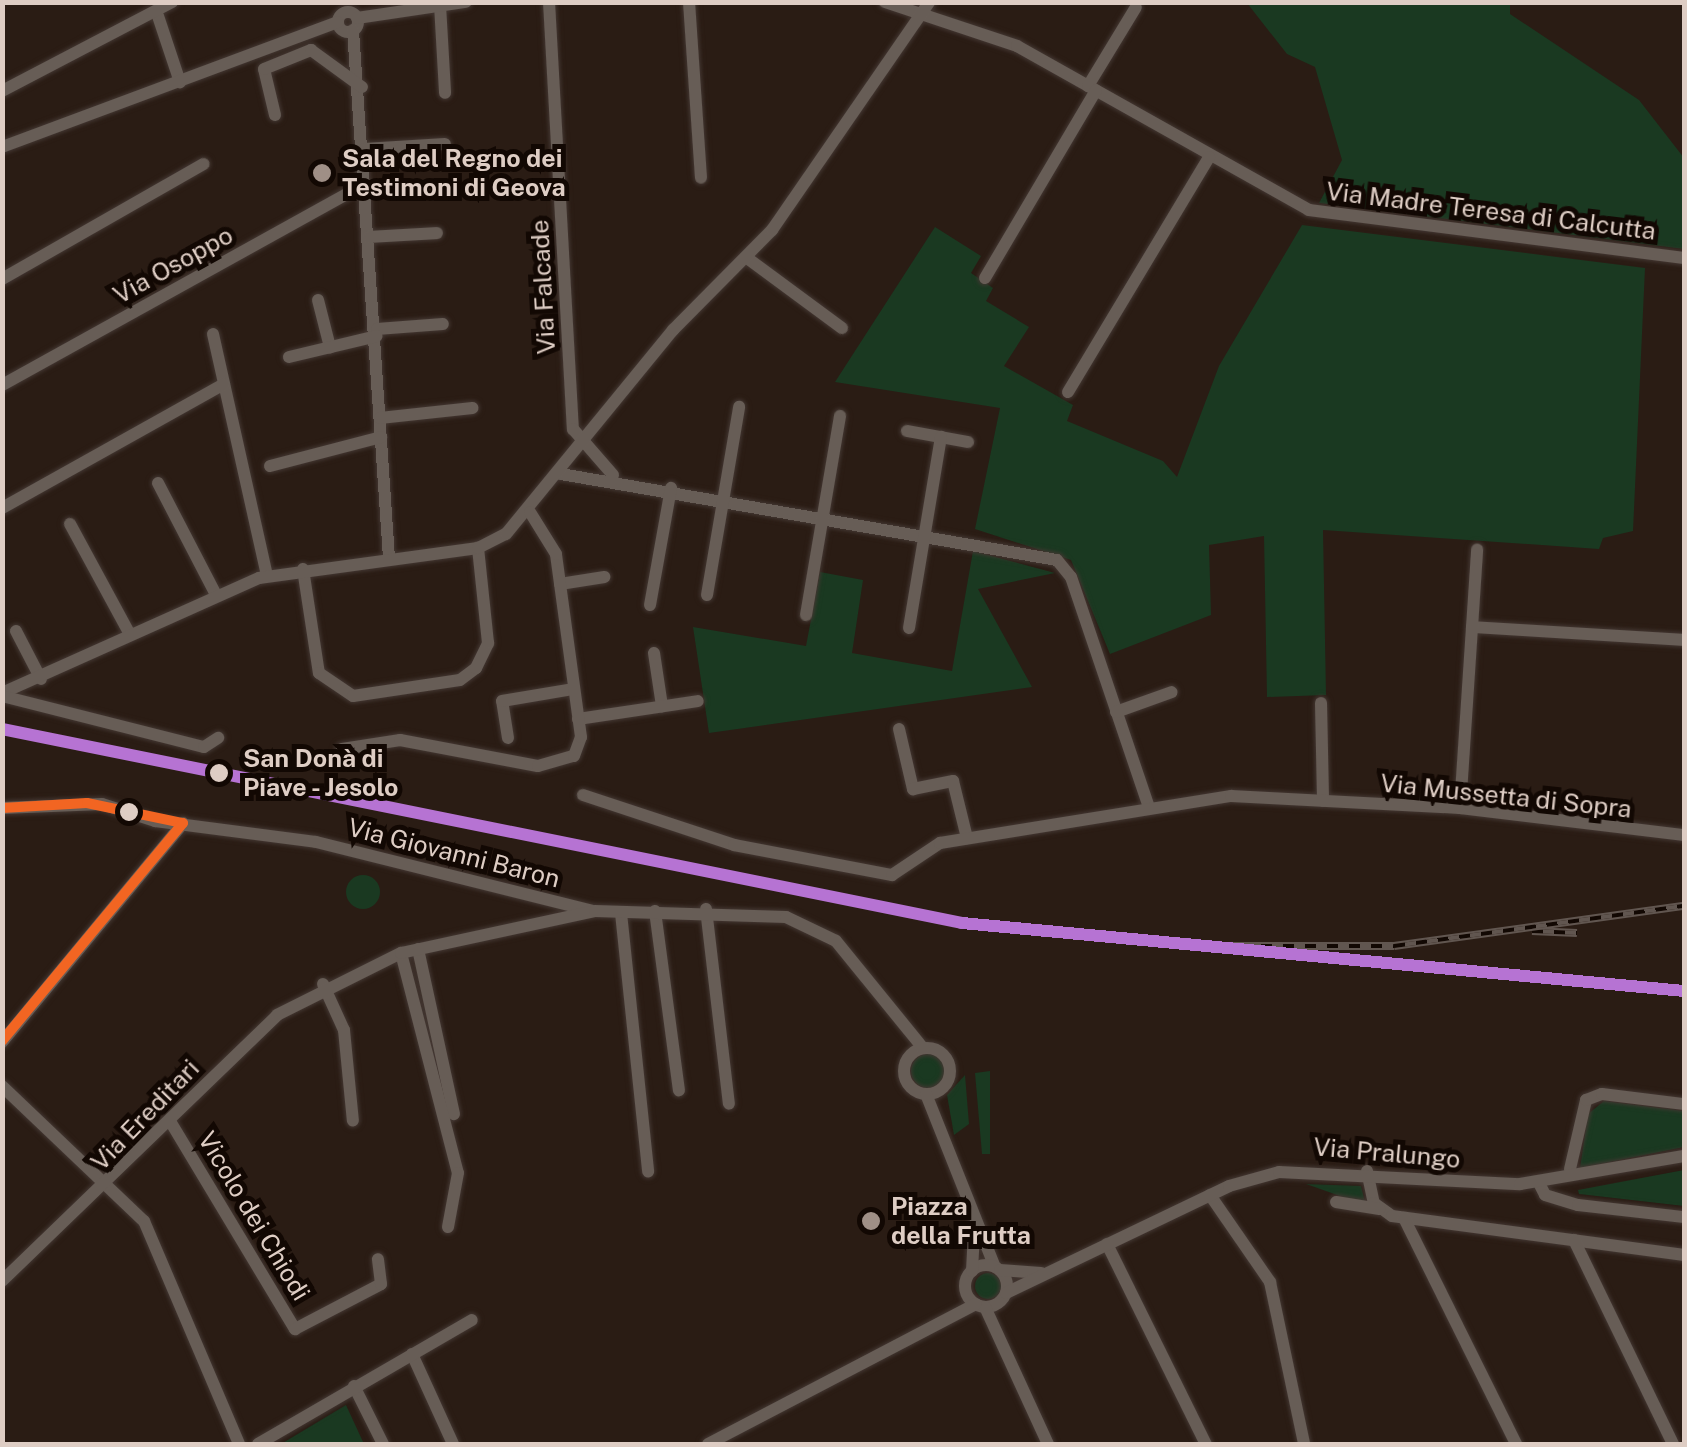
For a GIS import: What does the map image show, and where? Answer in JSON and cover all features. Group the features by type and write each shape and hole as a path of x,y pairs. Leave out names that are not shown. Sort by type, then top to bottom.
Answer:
{"street":[{"path":"2,91 158,16 172,2"},
{"path":"332,2 348,21 362,87 389,558"},
{"path":"2,147 348,21 466,2"},
{"name":"Via Falcade","path":"549,2 573,429 585,445"},
{"path":"689,2 701,178"},
{"name":"Via Madre Teresa di Calcutta","path":"886,2 926,8 996,36 1309,210 1684,258"},
{"path":"440,5 445,93"},
{"path":"985,278 1136,7"},
{"path":"2,695 42,679 128,631 215,593 303,569 478,548 530,512 673,330 746,258 926,8"},
{"path":"158,16 180,82"},
{"path":"276,114 264,69 311,50 362,87"},
{"path":"364,149 445,144"},
{"path":"1068,392 1209,157"},
{"path":"2,279 204,164"},
{"name":"Via Osoppo","path":"2,385 365,184"},
{"path":"370,237 436,233"},
{"path":"746,258 842,328"},
{"path":"318,300 330,347"},
{"path":"289,357 377,332 442,324"},
{"path":"213,334 267,576"},
{"path":"2,508 224,384"},
{"path":"707,596 739,407"},
{"path":"380,418 472,408"},
{"path":"806,614 840,416"},
{"path":"907,431 968,442"},
{"path":"909,628 922,532 942,437"},
{"path":"270,466 381,438"},
{"path":"585,445 614,476"},
{"path":"561,474 614,476 922,532 1063,565 1149,807"},
{"path":"158,484 215,593"},
{"path":"650,605 671,488"},
{"path":"342,749 400,740 554,766 578,748 578,719 556,554 530,512"},
{"path":"70,524 128,631"},
{"path":"303,569 318,673 353,696 460,680 476,668 488,643 478,548"},
{"path":"1460,808 1476,550"},
{"path":"560,584 604,576"},
{"path":"1472,627 1684,640"},
{"path":"16,631 42,679"},
{"path":"654,653 662,706"},
{"path":"508,738 502,700 574,690"},
{"path":"1116,712 1172,692"},
{"path":"2,695 204,747 218,738"},
{"path":"578,719 698,701"},
{"path":"1320,702 1324,802"},
{"path":"899,729 914,789 953,782 966,838"},
{"name":"Via Mussetta di Sopra","path":"583,795 734,845 892,875 940,843 1231,796 1460,808 1684,835"},
{"name":"Via Giovanni Baron","path":"2,808 102,804 183,823 316,842 595,911"},
{"path":"2,1042 183,823"},
{"path":"706,909 728,1104"},
{"name":"Via Ereditari","path":"2,1281 110,1182 276,1014 323,984 402,953 595,911 706,909 820,929 861,966 899,1026 923,1048 948,1061 943,1088 945,1126 974,1233 997,1268"},
{"path":"655,911 679,1090"},
{"path":"621,913 648,1172"},
{"path":"418,949 459,1136"},
{"path":"402,953 458,1173 448,1227"},
{"path":"323,984 344,1030 353,1121"},
{"name":"Via Ereditari","path":"899,1026 908,1084 926,1094 945,1126"},
{"path":"906,1060 923,1048"},
{"path":"2,1086 110,1182 144,1221 240,1444"},
{"path":"926,1094 943,1088"},
{"path":"1570,1173 1586,1100 1602,1094 1684,1104"},
{"name":"Vicolo dei Chiodi","path":"170,1120 295,1329 382,1284 378,1259"},
{"name":"Via Pralungo","path":"708,1444 946,1315 981,1305 1210,1195 1286,1170 1367,1171 1540,1183 1570,1173 1684,1156"},
{"path":"1367,1171 1379,1209"},
{"path":"1540,1183 1545,1195 1578,1204 1684,1217"},
{"path":"1210,1195 1270,1282 1304,1444"},
{"path":"1336,1202 1379,1209 1404,1218 1684,1254"},
{"path":"1404,1218 1516,1444"},
{"name":"Via Ereditari","path":"972,1270 974,1233"},
{"path":"1574,1240 1674,1444"},
{"path":"1108,1244 1206,1444"},
{"path":"997,1268 1006,1292"},
{"name":"Via Pralungo","path":"946,1315 966,1287 972,1270 997,1268 1043,1273"},
{"path":"966,1287 981,1305 1041,1442"},
{"path":"258,1444 472,1320"},
{"path":"412,1354 453,1444"},
{"path":"354,1386 382,1444"}],"green space":[{"path":"1247,3 1510,3 1510,14 1639,100 1684,158 1684,249 1319,203 1342,160 1315,67 1287,54"},
{"path":"1302,225 1645,268 1633,531 1603,538 1599,549 1323,530 1326,695 1267,697 1264,536 1209,545 1211,615 1110,654 1071,560 975,529 1000,408 835,382 935,227 981,256 971,273 993,288 986,301 1029,327 1004,366 1073,405 1067,421 1163,461 1177,477 1219,366"},
{"path":"973,551 1055,573 978,589 1032,687 709,733 693,627 806,646 820,572 863,580 852,653 952,671"},
{"path":"363,875 375,880 380,892 375,904 363,909 351,904 346,892 351,880"},
{"path":"928,1054 940,1059 945,1071 940,1083 928,1088 916,1083 911,1071 916,1059"},
{"path":"990,1071 990,1154 982,1154 975,1073"},
{"path":"965,1075 969,1124 954,1135 947,1095"},
{"path":"1604,1101 1684,1111 1684,1147 1580,1168 1588,1114"},
{"path":"1684,1170 1684,1206 1579,1194 1578,1190"},
{"path":"1306,1184 1361,1186 1365,1202 1360,1203"},
{"path":"988,1273 998,1276 998,1296 988,1299 978,1296 975,1286 978,1276"},
{"path":"346,1405 364,1444 281,1444"}],"railway":[{"path":"1217,946 1394,946 1684,906"},
{"path":"1532,931 1577,933"}],"transit line":[{"path":"2,729 962,923 1684,991"},
{"path":"2,808 87,803 183,823 2,1041"}],"place":[{"name":"Sala del Regno dei Testimoni di Geova","path":"322,173"},
{"name":"San Donà di Piave - Jesolo","path":"219,773"},
{"name":"Piazza della Frutta","path":"871,1221"}]}
